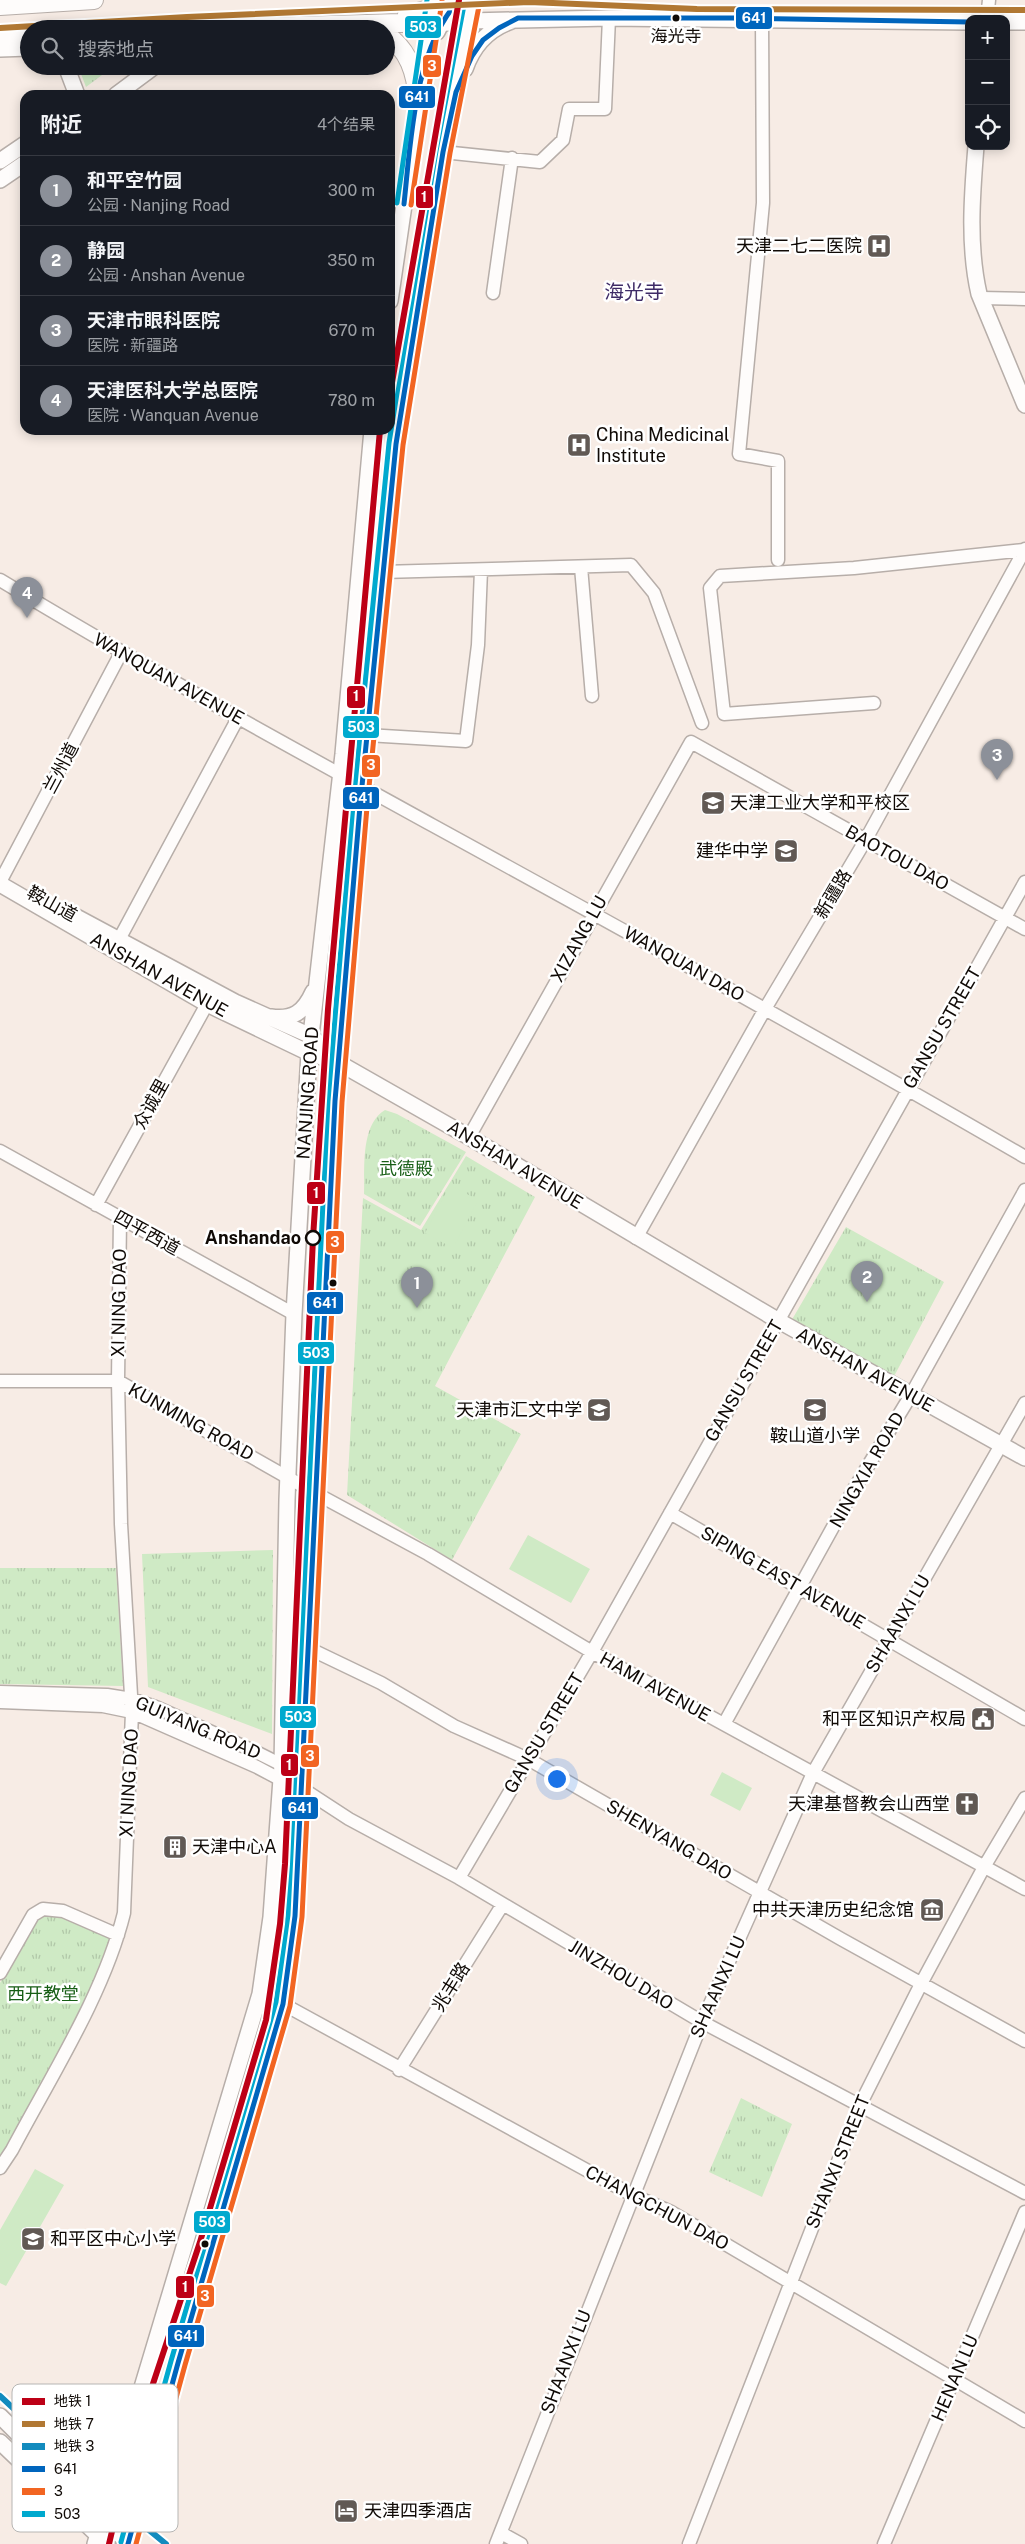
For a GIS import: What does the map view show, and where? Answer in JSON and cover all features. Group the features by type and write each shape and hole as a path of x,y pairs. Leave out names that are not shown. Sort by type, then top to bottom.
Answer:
{"highway":[{"path":"0,6 94,0"},
{"path":"362,20 468,5"},
{"path":"0,38 20,37"},
{"path":"395,42 410,62 418,100"}],"main road":[{"path":"468,5 518,18 965,22"},
{"name":"NANJING ROAD","path":"172,2384 283,2004 295,1916 303,1789 315,1494 335,1101 362,786 396,444 453,107 468,5"},
{"path":"395,265 418,100 437,10"},
{"path":"453,107 467,63 478,43 500,26 518,18"},
{"path":"1010,22 1025,22"},
{"path":"0,49 20,48"},
{"path":"69,75 74,90"},
{"path":"123,90 143,75"},
{"path":"0,161 20,147"},
{"path":"976,150 972,250 976,278 981,298 1025,405"},
{"path":"0,180 20,166"},
{"name":"NANJING ROAD","path":"142,2384 260,1994 271,1917 282,1765 288,1477 294,1314 306,1105 317,978 340,774 372,435"},
{"name":"鞍山道","path":"1,880 116,945 265,1016 311,1048"},
{"name":"ANSHAN AVENUE","path":"116,945 206,1004 278,1039 311,1048 469,1137 778,1321 1025,1458"},
{"path":"265,1016 280,1018 300,1012 308,1001 317,978"},
{"path":"278,1039 300,1062 303,1071 306,1105"},
{"path":"311,1048 329,1075 335,1101"},
{"path":"0,2416 12,2428"},
{"path":"0,2442 12,2454"},
{"path":"91,2532 100,2541"},
{"path":"110,2532 115,2544"},
{"path":"116,2532 128,2544"}],"street":[{"path":"987,15 989,0"},
{"path":"444,152 540,162 563,140 570,109 605,109 609,18"},
{"path":"762,19 763,203 739,454 778,461 778,560"},
{"path":"493,293 512,158"},
{"path":"981,298 1025,299"},
{"path":"874,703 724,714 710,588 720,576 854,568 1024,549"},
{"name":"新疆路","path":"636,1238 764,1009 865,841 1024,549"},
{"path":"382,572 632,565 654,593 702,723"},
{"path":"581,567 592,696"},
{"path":"367,735 466,742 478,645 480,570"},
{"name":"WANQUAN AVENUE","path":"0,580 121,654 340,774"},
{"name":"兰州道","path":"1,880 121,654"},
{"path":"116,945 238,718"},
{"name":"BAOTOU DAO","path":"692,742 865,841 1025,929"},
{"name":"XIZANG LU","path":"469,1137 593,913 692,742"},
{"name":"WANQUAN DAO","path":"340,774 593,913 1025,1157"},
{"name":"GANSU STREET","path":"459,1878 592,1652 1025,882"},
{"name":"众诚里","path":"96,1204 206,1004"},
{"name":"四平西道","path":"0,1151 294,1314"},
{"name":"NINGXIA ROAD","path":"724,1724 854,1489 910,1395 1025,1190"},
{"name":"XI NING DAO","path":"0,2168 12,2150 81,2023 118,1935 124,1913 132,1706 121,1524 118,1382 120,1218"},
{"name":"KUNMING ROAD","path":"0,1381 118,1382 288,1477"},
{"name":"SHAANXI LU","path":"498,2538 702,2022 813,1773 1025,1403"},
{"name":"HAMI AVENUE","path":"288,1477 315,1494 428,1554 592,1652 1025,1889"},
{"name":"SIPING EAST AVENUE","path":"670,1513 890,1638 1025,1718"},
{"name":"SHENYANG DAO","path":"308,1648 381,1683 454,1726 528,1759 759,1892 1025,2041"},
{"name":"GUIYANG ROAD","path":"0,1692 118,1696 132,1706 257,1767 281,1782 303,1789"},
{"name":"GUIYANG ROAD","path":"0,1702 156,1707 282,1765 303,1789"},
{"name":"JINZHOU DAO","path":"303,1789 349,1819 459,1878 702,2022 1025,2193"},
{"name":"SHANXI STREET","path":"689,2544 860,2105 922,1982 984,1868 1025,1798"},
{"name":"兆丰路","path":"399,2070 503,1904"},
{"path":"0,1974 33,1915 43,1910 63,1911 118,1935"},
{"name":"CHANGCHUN DAO","path":"283,2004 399,2070 632,2195 671,2212 954,2381 1025,2421"},
{"name":"HENAN LU","path":"884,2544 1025,2212"},
{"path":"498,2538 521,2544"}],"green space":[{"path":"81,75 102,75 86,87"},
{"name":"武德殿","path":"385,1110 397,1114 466,1152 420,1226 364,1194 364,1160 368,1137 371,1126"},
{"path":"466,1156 535,1197 435,1386 521,1434 452,1560 347,1495 363,1198 421,1230"},
{"path":"450,1185 478,1200 453,1248 425,1233"},
{"path":"846,1227 944,1282 891,1382 790,1323"},
{"path":"528,1535 590,1569 571,1603 509,1569"},
{"path":"273,1550 272,1734 148,1687 142,1554"},
{"path":"0,1568 116,1568 123,1686 0,1684"},
{"path":"722,1772 752,1788 740,1811 710,1795"},
{"name":"西开教堂","path":"63,1913 114,1936 77,2022 0,2161 0,1983 35,1917"},
{"path":"741,2098 792,2124 762,2197 709,2172"},
{"path":"35,2169 64,2185 6,2286 0,2283 0,2230"}],"metro line":[{"name":"1","path":"395,365 459,0"},
{"name":"7","path":"136,20 529,2 697,9 1025,10"},
{"name":"7","path":"0,28 20,27"},
{"name":"1","path":"153,2384 200,2242 266,2020 280,1924 285,1864 313,1238 328,1009 380,435"},
{"name":"3","path":"0,2396 12,2407"},
{"name":"1","path":"109,2544 112,2532"},
{"name":"3","path":"151,2532 166,2544"}],"transit line":[{"name":"503","path":"397,203 427,0"},
{"name":"641","path":"404,204 417,96 424,69 432,44 444,20 459,0"},
{"name":"503","path":"395,406 436,151 465,0"},
{"name":"3","path":"411,205 442,1"},
{"name":"3","path":"178,2391 290,2006 302,1917 342,1102 367,807 403,445 450,153 480,1"},
{"name":"641","path":"172,2384 283,2004 295,1916 335,1101 360,806 396,444 443,152 456,92 472,56 483,40 499,28 518,18 735,18 965,22"},
{"name":"503","path":"165,2384 276,2002 288,1915 328,1101 353,805 390,435"},
{"name":"503","path":"121,2542 124,2532"},
{"name":"641","path":"128,2544 131,2532"},
{"name":"3","path":"136,2544 139,2532"}],"place":[{"name":"海光寺","path":"676,18"},
{"name":"天津二七二医院","path":"879,246"},
{"name":"China Medicinal Institute","path":"579,445"},
{"name":"天津医科大学总医院","path":"27,618"},
{"name":"天津市眼科医院","path":"997,780"},
{"name":"天津工业大学和平校区","path":"713,803"},
{"name":"建华中学","path":"786,851"},
{"name":"Anshandao","path":"313,1238"},
{"name":"静园","path":"867,1302"},
{"name":"和平空竹园","path":"417,1308"},
{"name":"天津市汇文中学","path":"599,1410"},
{"name":"鞍山道小学","path":"815,1410"},
{"name":"和平区知识产权局","path":"983,1719"},
{"name":"天津基督教会山西堂","path":"967,1804"},
{"name":"天津中心A","path":"175,1847"},
{"name":"中共天津历史纪念馆","path":"932,1910"},
{"name":"和平区中心小学","path":"33,2239"},
{"name":"天津四季酒店","path":"346,2511"}],"district":[{"name":"海光寺","path":"634,292"}]}
